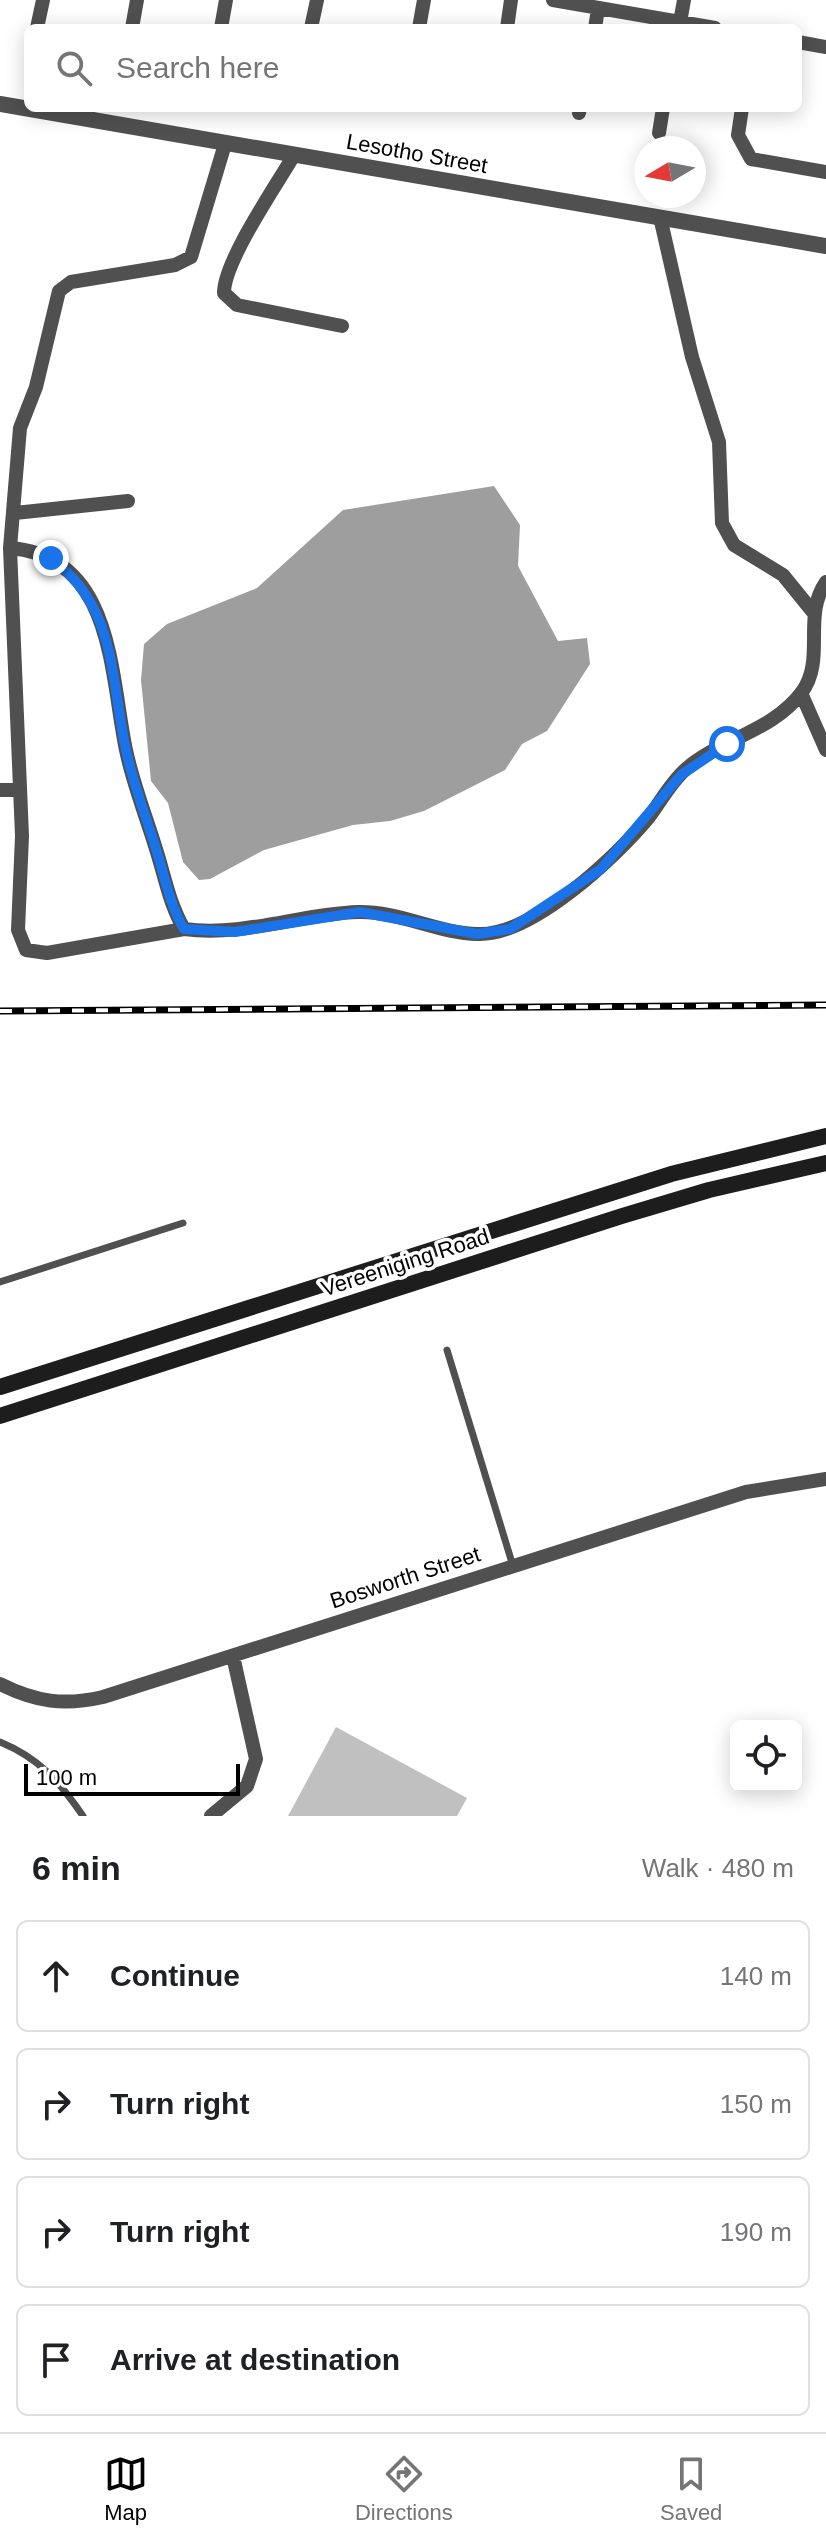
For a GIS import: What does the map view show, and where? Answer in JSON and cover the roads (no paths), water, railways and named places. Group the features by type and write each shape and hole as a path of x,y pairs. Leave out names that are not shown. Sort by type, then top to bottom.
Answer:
{"main road":[{"name":"Vereeniging Road","path":"0,1387 671,1174 826,1136"},
{"name":"Vereeniging Road","path":"0,1416 622,1216 709,1190 826,1163"}],"street":[{"path":"38,24 43,0"},
{"path":"133,24 137,0"},
{"path":"222,24 226,0"},
{"path":"312,24 317,0"},
{"path":"420,24 424,0"},
{"path":"508,24 511,0"},
{"path":"553,0 674,24"},
{"path":"679,24 684,0"},
{"path":"596,24 598,9"},
{"path":"802,43 826,47"},
{"name":"Lesotho Street","path":"0,104 24,108"},
{"name":"Lesotho Street","path":"45,112 826,246"},
{"path":"659,133 662,112"},
{"path":"741,112 738,135 751,159 826,172"},
{"path":"225,144 191,257 175,265 71,282 59,291 36,387 20,428 10,548 23,862 18,930 26,950 33,953 80,949 184,929 235,932 360,912 477,934 510,929 601,869 688,767 763,727 801,693 813,666 813,612 819,592 826,582"},
{"path":"294,155 243,242 228,275 224,293 237,305 342,326"},
{"path":"660,217 692,357 719,442 722,523 734,545 783,575 813,612"},
{"path":"0,456 16,456"},
{"path":"15,513 128,501"},
{"path":"10,548 33,550 51,558 71,575 98,612 108,642 133,782 158,854 166,893 184,929"},
{"path":"801,693 826,750"},
{"path":"0,790 19,790"},
{"name":"Bosworth Street","path":"0,1684 41,1701 81,1702 746,1492 826,1479"},
{"path":"211,1816 247,1786 256,1759 233,1656"}],"lane":[{"path":"0,1282 183,1223"},
{"path":"447,1350 513,1566"},
{"path":"0,1742 27,1753 44,1766 83,1816"}],"railway":[{"path":"0,1011 826,1005"}]}
